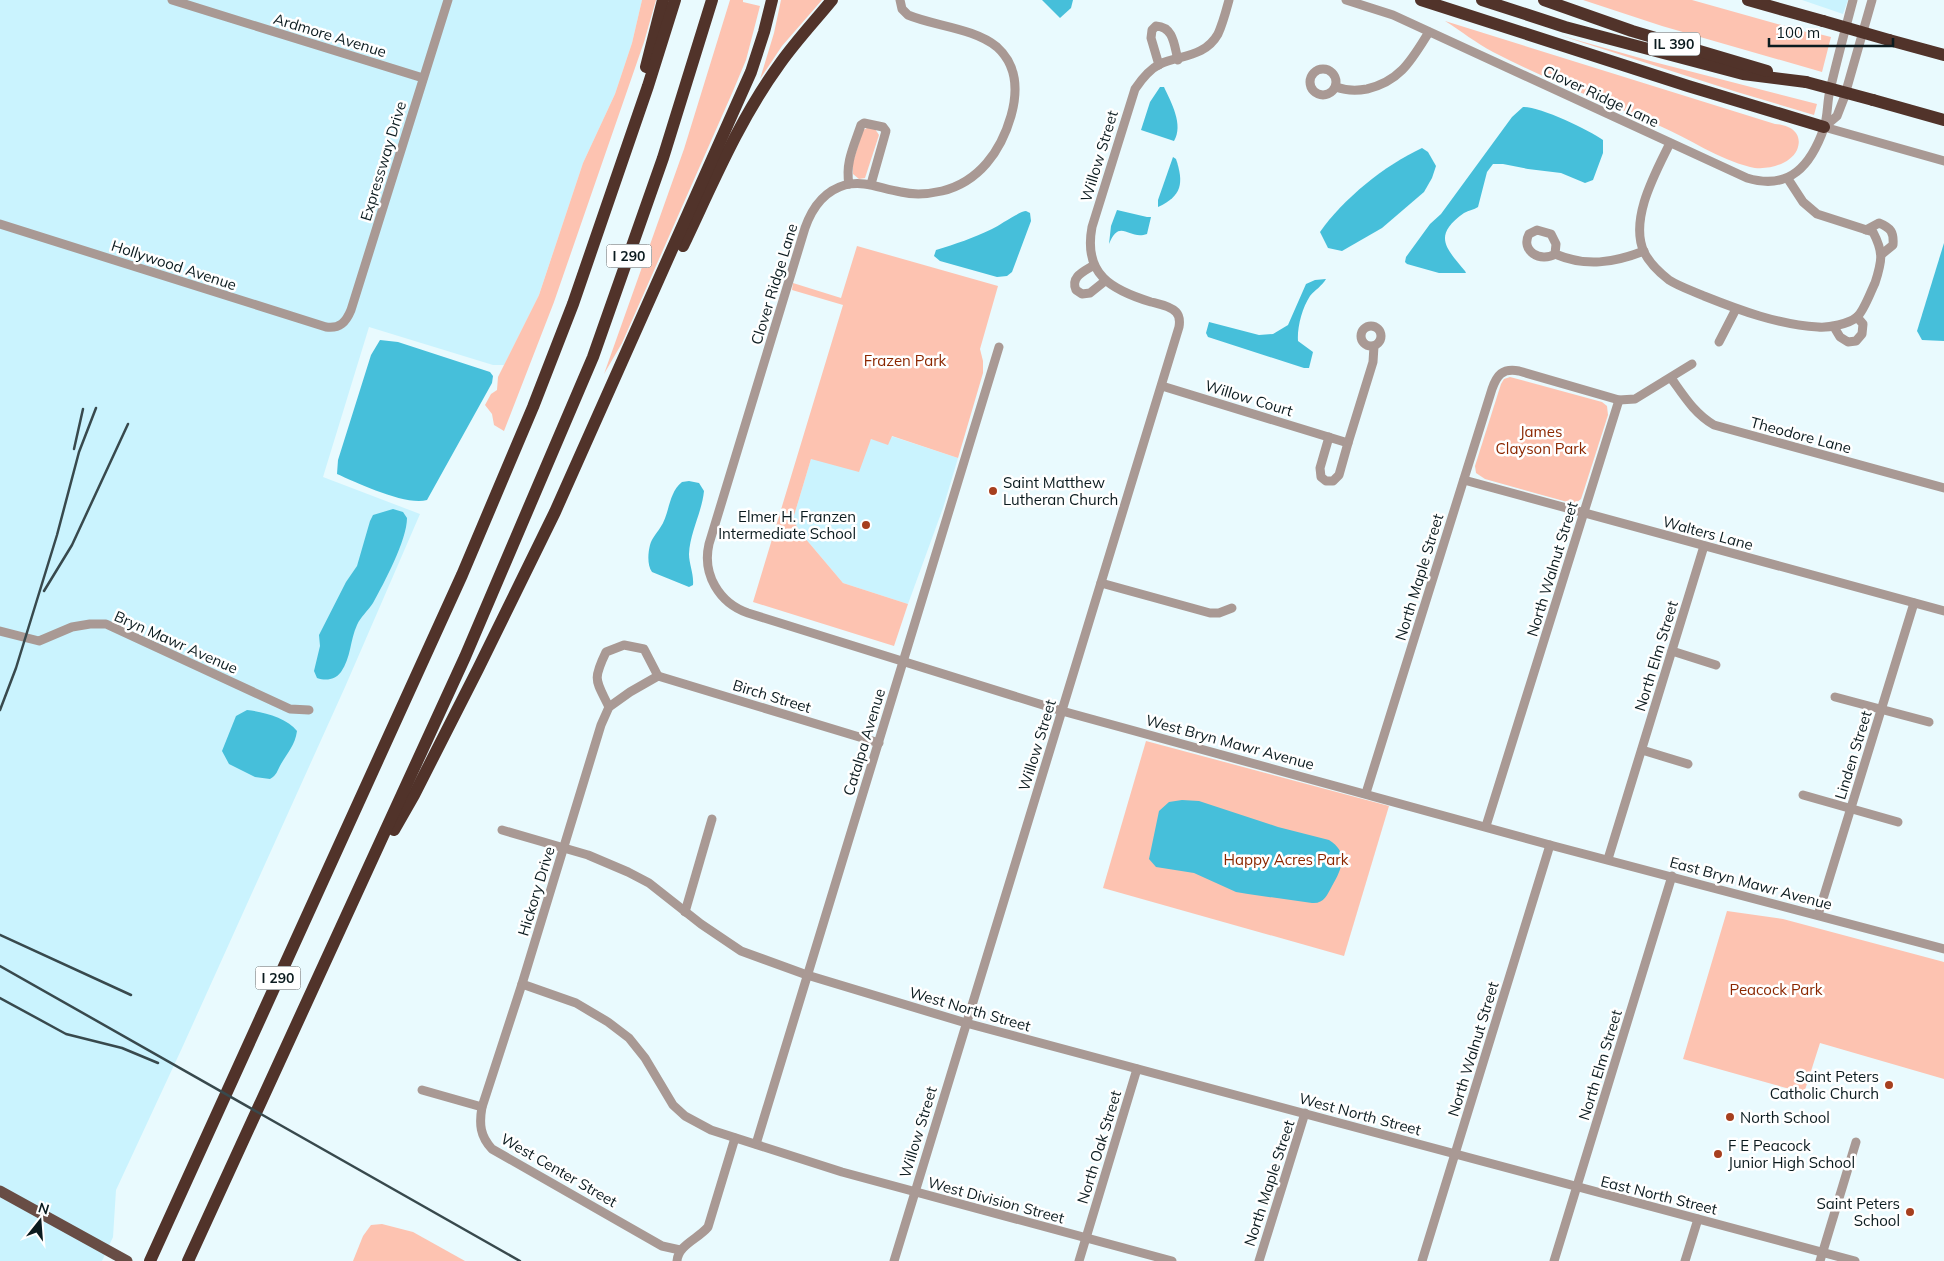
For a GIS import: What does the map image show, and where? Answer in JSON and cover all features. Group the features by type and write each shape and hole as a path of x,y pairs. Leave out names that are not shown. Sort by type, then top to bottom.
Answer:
{"highway":[{"path":"625,154 663,0"},
{"name":"I 290","path":"146,1261 168,1220 458,584 533,407 573,304 625,154 675,0"},
{"name":"I 290","path":"188,1261 465,657 593,357 663,158 712,0"},
{"path":"358,893 414,795 555,512 751,72 772,0"},
{"path":"646,308 666,280 746,118 779,65 832,0"},
{"path":"820,14 840,0"},
{"path":"1421,0 1688,86 1824,127"},
{"path":"1482,0 1565,27 1743,74 1806,82"},
{"name":"IL 390","path":"1544,0 1632,31 1944,120"},
{"path":"1748,0 1944,55"},
{"path":"150,1261 168,1220"}],"main road":[{"path":"0,1191 128,1261"}],"street":[{"name":"Ardmore Avenue","path":"172,0 423,78"},
{"name":"Expressway Drive","path":"340,326 348,318 351,310 448,0"},
{"name":"Clover Ridge Lane","path":"900,0 902,9 910,16 979,37 998,48 1006,57 1014,72 1016,100 1005,134 997,150 985,166 965,181 943,190 914,194 894,191 871,184 849,184 823,197 814,207 808,218 710,539 707,562 710,577 718,591 727,601 741,610 903,662"},
{"path":"1178,60 1171,32 1164,27 1156,26 1152,30 1151,38 1160,64 1178,60 1198,52 1212,41 1221,26 1229,0"},
{"name":"Clover Ridge Lane","path":"1346,0 1393,15 1670,143 1755,180 1788,179"},
{"path":"1670,143 1642,211 1641,230 1644,251 1654,266 1670,281 1736,309 1818,328 1834,327 1857,317 1871,293 1880,266 1882,254 1880,245 1873,232 1817,214 1802,202 1788,179 1798,172 1814,150 1824,127 1829,92 1853,0"},
{"path":"1824,127 1836,116 1844,98 1872,0"},
{"path":"1336,88 1346,91 1362,90 1376,87 1391,80 1411,61 1429,32"},
{"name":"Willow Street","path":"894,1261 1179,327 1178,316 1170,308 1120,292 1106,281 1094,265 1090,241 1092,227 1130,102 1140,83 1160,64"},
{"path":"849,184 848,163 864,122 883,127 886,131 871,184"},
{"path":"1824,127 1944,161"},
{"path":"1866,230 1879,223 1889,227 1894,235 1892,246 1882,254"},
{"name":"Hollywood Avenue","path":"0,224 331,328 340,326"},
{"path":"1555,254 1576,261 1601,263 1620,260 1644,251"},
{"path":"1094,265 1076,278 1074,284 1076,290 1082,294 1090,293 1106,281"},
{"path":"1719,342 1736,309"},
{"path":"1834,327 1840,337 1848,342 1856,340 1862,334 1863,324 1857,317"},
{"path":"1329,437 1320,470 1321,477 1326,481 1333,481 1337,478 1373,362 1374,346"},
{"name":"Catalpa Avenue","path":"756,1144 999,347"},
{"path":"1619,400 1633,400 1672,378 1692,364"},
{"name":"North Maple Street","path":"1366,793 1497,377 1502,372 1509,370 1519,371 1619,400"},
{"name":"Theodore Lane","path":"1672,378 1698,415 1714,425 1944,488"},
{"name":"Willow Court","path":"1162,386 1348,444"},
{"name":"North Walnut Street","path":"1486,826 1619,400"},
{"name":"Walters Lane","path":"1464,480 1944,612"},
{"name":"North Elm Street","path":"1608,859 1704,546"},
{"path":"1101,583 1210,613 1232,608"},
{"name":"Linden Street","path":"1818,915 1914,603"},
{"name":"Bryn Mawr Avenue","path":"0,630 38,641 72,627 106,624 290,709 309,710"},
{"path":"624,645 644,649 658,676 609,707 597,683 597,672 606,652 624,645"},
{"path":"1672,651 1716,665"},
{"name":"West Bryn Mawr Avenue","path":"903,662 1062,711 1550,845"},
{"name":"Birch Street","path":"658,676 879,743"},
{"path":"1835,697 1881,711 1929,722"},
{"name":"Hickory Drive","path":"482,1108 601,725 609,707"},
{"path":"1642,750 1688,764"},
{"path":"1803,795 1898,822"},
{"path":"685,912 712,819"},
{"name":"West North Street","path":"502,830 588,855 628,872 648,883 741,952 807,975 966,1024 1305,1113 1455,1155"},
{"name":"North Walnut Street","path":"1422,1261 1550,845"},
{"name":"East Bryn Mawr Avenue","path":"1550,845 1944,949"},
{"name":"North Elm Street","path":"1554,1261 1672,876"},
{"path":"522,984 576,1003 608,1022 629,1038 644,1058 673,1105 685,1116 711,1130 735,1138 708,1227 702,1234 680,1250 677,1261"},
{"name":"North Oak Street","path":"1078,1261 1137,1069"},
{"path":"422,1090 482,1108"},
{"name":"West Center Street","path":"482,1108 481,1132 486,1143 492,1149 662,1246 680,1250"},
{"name":"North Maple Street","path":"1258,1261 1305,1113"},
{"name":"West Division Street","path":"735,1138 914,1193 1172,1261"},
{"path":"1821,1256 1856,1142"},
{"name":"East North Street","path":"1455,1155 1698,1219 1821,1256 1855,1261"},
{"path":"1685,1261 1698,1219"}],"shaded area":[{"path":"0,0 642,0 632,43 615,94 583,163 539,295 504,365 493,365 369,327 323,477 420,514 345,687 116,1190 113,1237 102,1261 0,1261"},
{"path":"1802,0 1848,0 1843,14"},
{"name":"Elmer H. Franzen Intermediate School","path":"891,436 958,458 943,508 908,604 843,583 799,531 793,519 811,459 866,449 871,439"}],"green space":[{"path":"642,0 656,0 644,42 554,302 504,431 494,425 492,414 485,405 491,394 497,390 498,377 539,295 583,163 615,94 632,43"},
{"path":"730,0 743,0 743,2 760,6 746,60 622,343 604,374 684,149"},
{"path":"781,0 822,0 782,46 760,79 774,33"},
{"path":"1583,0 1692,0 1817,35 1831,37 1822,72 1662,26"},
{"path":"1445,21 1785,126 1797,134 1799,144 1797,150 1789,160 1776,166 1756,168 1738,163 1715,154 1660,126 1513,62"},
{"path":"1559,35 1654,62 1817,104 1814,115 1737,92"},
{"path":"869,127 875,129 879,135 865,178 859,179 853,174 853,162 863,130"},
{"name":"Frazen Park","path":"857,246 998,286 980,349 983,373 958,458 892,436 888,445 871,439 859,472 811,459 793,519 799,531 843,583 908,604 894,646 753,602 843,305 792,290 793,283 841,298"},
{"name":"James Clayson Park","path":"1510,377 1602,402 1607,406 1608,415 1581,499 1576,503 1485,479 1476,473 1475,466 1501,384 1504,379"},
{"name":"Happy Acres Park","path":"1146,741 1389,806 1344,956 1103,888"},
{"name":"Peacock Park","path":"1727,911 1783,919 1944,962 1944,1079 1820,1043 1804,1093 1683,1059"},
{"path":"382,1224 413,1232 465,1261 353,1261 363,1236 371,1225"}],"water":[{"path":"1042,0 1073,0 1071,8 1060,18"},
{"path":"1160,87 1164,87 1177,121 1177,135 1174,141 1141,130 1150,102"},
{"path":"1523,107 1552,114 1587,130 1603,140 1603,153 1593,180 1585,183 1561,173 1493,164 1487,172 1478,207 1464,213 1454,221 1445,235 1448,249 1466,273 1439,273 1407,264 1405,262 1406,257 1430,224 1441,214 1512,117"},
{"path":"1422,148 1428,152 1436,166 1424,192 1382,228 1342,251 1328,248 1320,232 1340,207 1380,173"},
{"path":"1173,157 1176,159 1179,168 1179,188 1172,198 1158,207 1158,200"},
{"path":"1117,210 1151,217 1147,234 1135,235 1121,231 1117,232 1109,244 1111,226"},
{"path":"1026,211 1030,213 1031,221 1012,272 1007,276 997,277 940,261 934,256 936,250 985,232"},
{"path":"1944,243 1944,341 1922,340 1917,331"},
{"path":"1326,279 1310,296 1302,312 1299,324 1298,341 1313,352 1309,368 1208,337 1206,333 1209,322 1259,335 1273,334 1288,325 1306,284 1315,280"},
{"path":"380,340 398,342 490,372 493,376 492,383 427,500 407,500 395,497 337,474 338,460 371,355"},
{"path":"682,482 699,483 704,491 690,546 689,558 693,585 689,587 652,572 648,559 651,543 666,516 674,492"},
{"path":"393,509 403,512 407,518 403,538 394,561 373,603 357,625 347,661 341,672 336,677 330,679 317,678 314,671 320,646 319,635 346,582 357,566 370,521 373,515"},
{"path":"247,710 275,716 293,726 297,731 291,748 276,774 270,779 255,777 229,764 222,751 236,716"},
{"path":"1182,800 1199,801 1278,827 1329,840 1340,850 1342,862 1341,868 1327,896 1319,902 1312,903 1236,892 1194,873 1156,867 1149,859 1159,811 1169,802"}],"railway":[{"path":"0,710 16,668 57,535 79,452 96,408"},
{"path":"74,449 83,409"},
{"path":"44,591 72,545 128,424"},
{"path":"0,935 131,995"},
{"path":"0,966 520,1261"},
{"path":"0,998 66,1034 122,1048 158,1063"}],"place":[{"name":"Saint Matthew Lutheran Church","path":"993,491"},
{"name":"Elmer H. Franzen Intermediate School","path":"866,525"},
{"name":"Saint Peters Catholic Church","path":"1889,1085"},
{"name":"North School","path":"1730,1117"},
{"name":"F E Peacock Junior High School","path":"1718,1154"},
{"name":"Saint Peters School","path":"1910,1212"}]}
